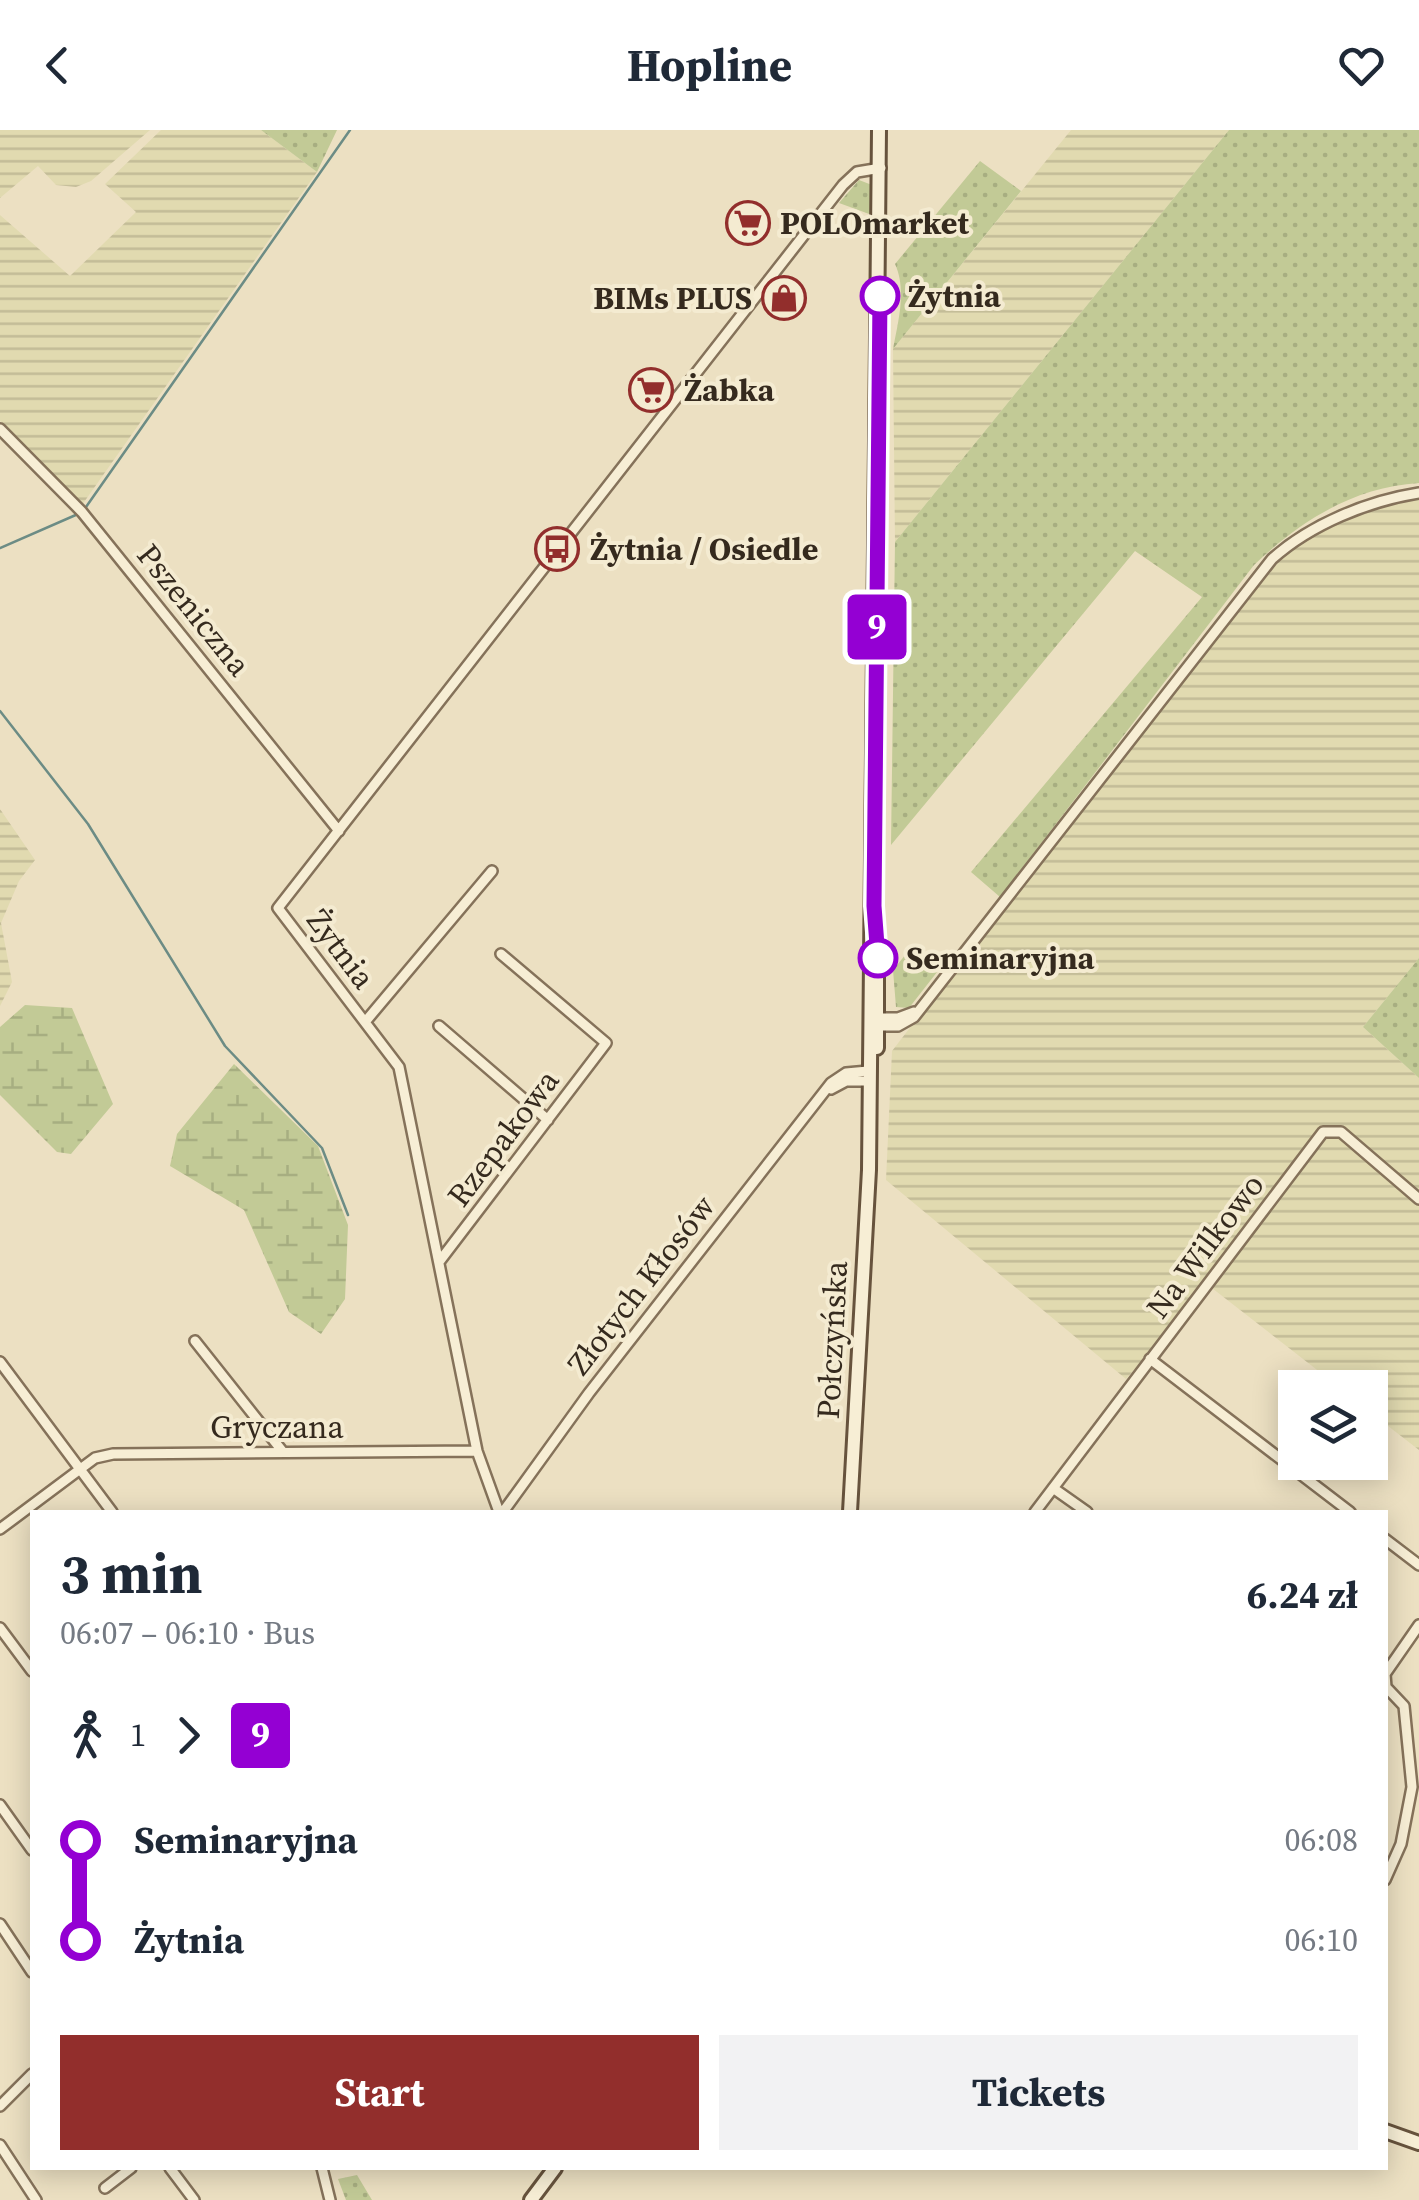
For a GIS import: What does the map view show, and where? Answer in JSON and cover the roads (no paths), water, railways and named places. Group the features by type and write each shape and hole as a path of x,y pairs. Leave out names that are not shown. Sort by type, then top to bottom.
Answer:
{"main road":[{"name":"Połczyńska","path":"850,1510 874,1022 879,130"},
{"path":"1388,2132 1419,2143"},
{"path":"531,2200 554,2170"}],"street":[{"name":"Żytnia","path":"500,1510 477,1451 400,1067 278,908 843,184 857,172 881,168"},
{"name":"Pszeniczna","path":"0,429 82,512 339,831"},
{"path":"874,1022 901,1018 917,1010 1272,559 1312,530 1396,497 1419,493"},
{"name":"Żytnia","path":"364,1022 492,871"},
{"name":"Rzepakowa","path":"439,1262 606,1043 501,954"},
{"path":"439,1026 548,1120"},
{"name":"Złotych Kłosów","path":"502,1510 588,1392 841,1075 871,1077"},
{"name":"Na Wilkowo","path":"1037,1510 1323,1132 1341,1132 1419,1199"},
{"path":"195,1341 283,1452"},
{"path":"1150,1359 1347,1510"},
{"path":"0,1362 111,1510"},
{"name":"Gryczana","path":"80,1468 113,1454 477,1451"},
{"path":"0,1530 80,1468"},
{"path":"1054,1488 1084,1510"},
{"path":"1388,1541 1419,1565"},
{"path":"1388,1670 1419,1625"},
{"path":"0,1628 30,1668"},
{"path":"1388,1689 1404,1706 1412,1787 1402,1844 1388,1874"},
{"path":"0,1805 30,1847"},
{"path":"0,1924 30,1969"},
{"path":"0,2106 30,2076"},
{"path":"0,2145 36,2200"},
{"path":"105,2188 128,2170"},
{"path":"172,2170 194,2200"},
{"path":"322,2170 330,2200"}],"waterway":[{"path":"86,507 350,130"},
{"path":"0,548 78,514"},
{"path":"0,711 88,824 225,1046 322,1148 348,1215"}],"place":[{"name":"POLOmarket","path":"748,223"},
{"name":"Żytnia","path":"880,296"},
{"name":"BIMs PLUS","path":"784,298"},
{"name":"Żabka","path":"651,390"},
{"name":"Żytnia / Osiedle","path":"557,549"},
{"name":"Seminaryjna","path":"878,958"}]}
